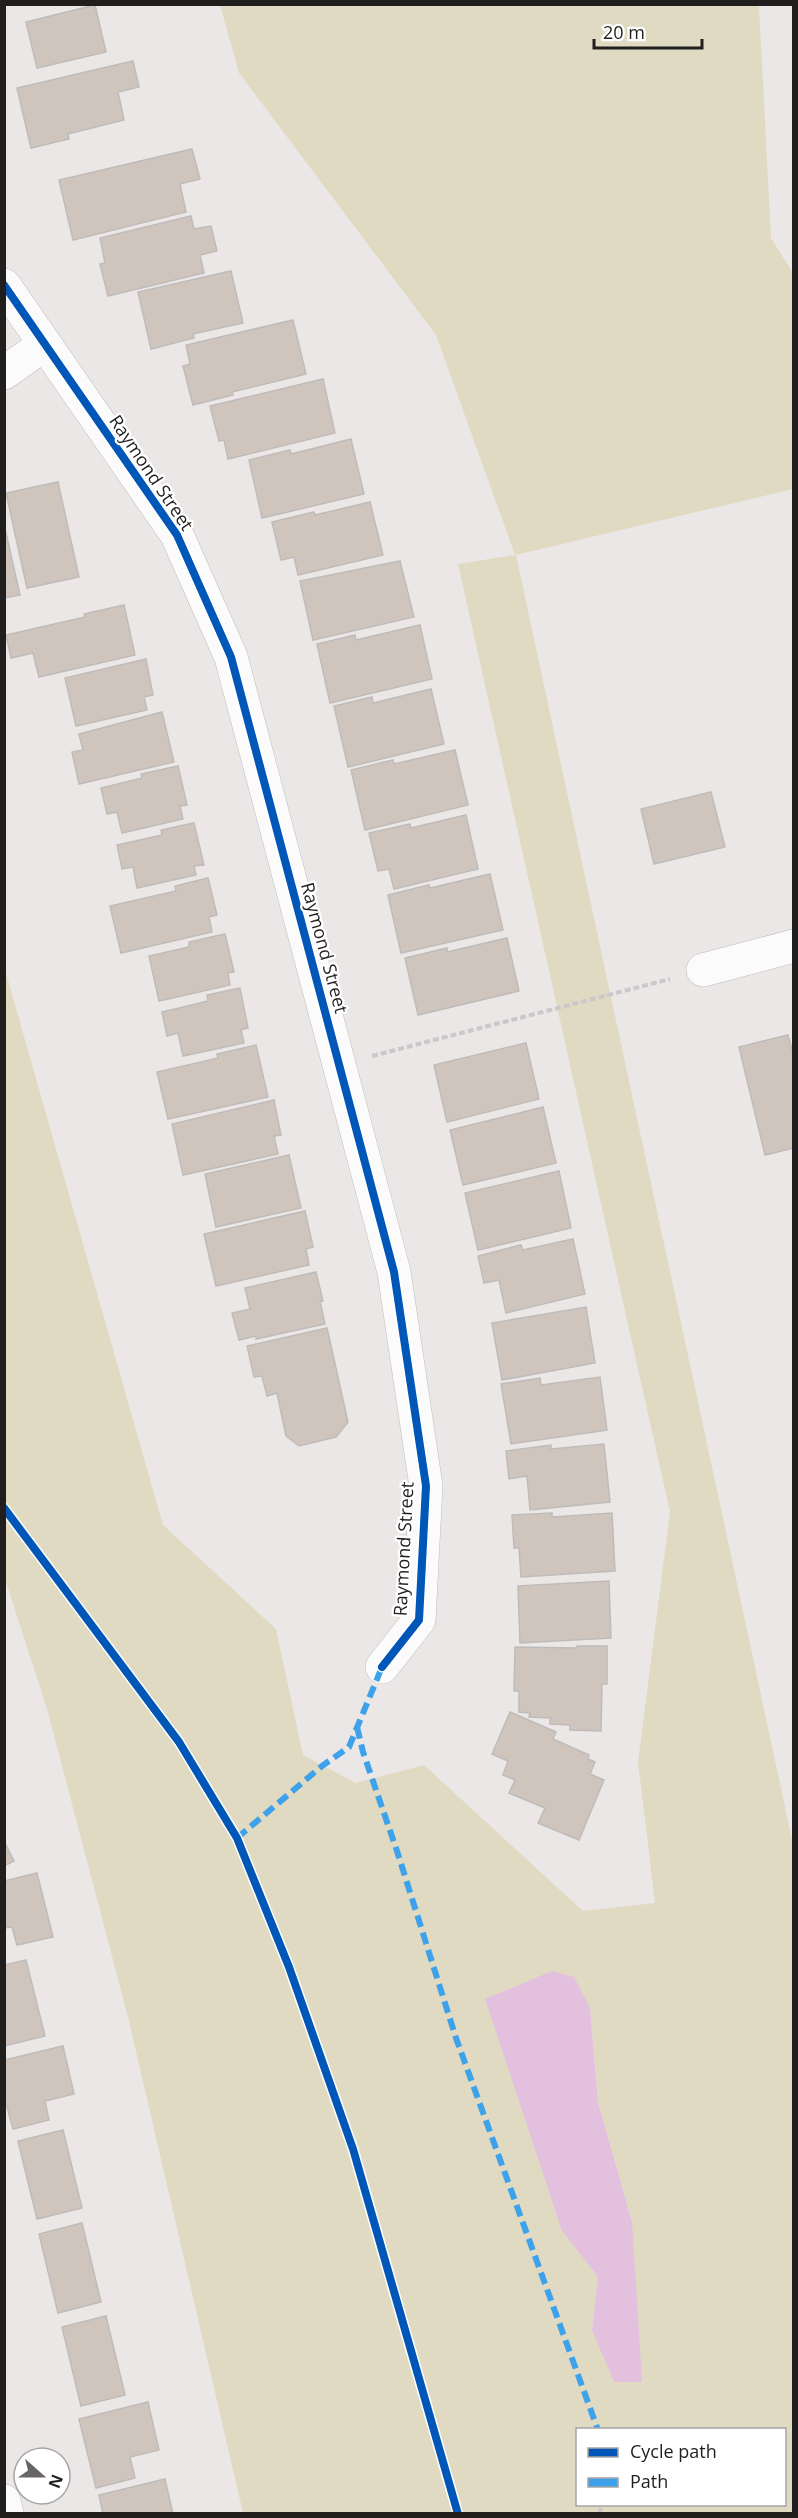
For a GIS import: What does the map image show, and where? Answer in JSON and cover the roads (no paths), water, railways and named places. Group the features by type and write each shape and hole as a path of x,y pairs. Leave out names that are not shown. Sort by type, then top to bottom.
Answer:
{"street":[{"name":"Raymond Street","path":"4,285 177,535 231,657 394,1272 426,1486 419,1620 382,1667"},
{"path":"4,374 45,344"},
{"path":"702,970 794,946"},
{"path":"4,2501 7,2514"}]}
